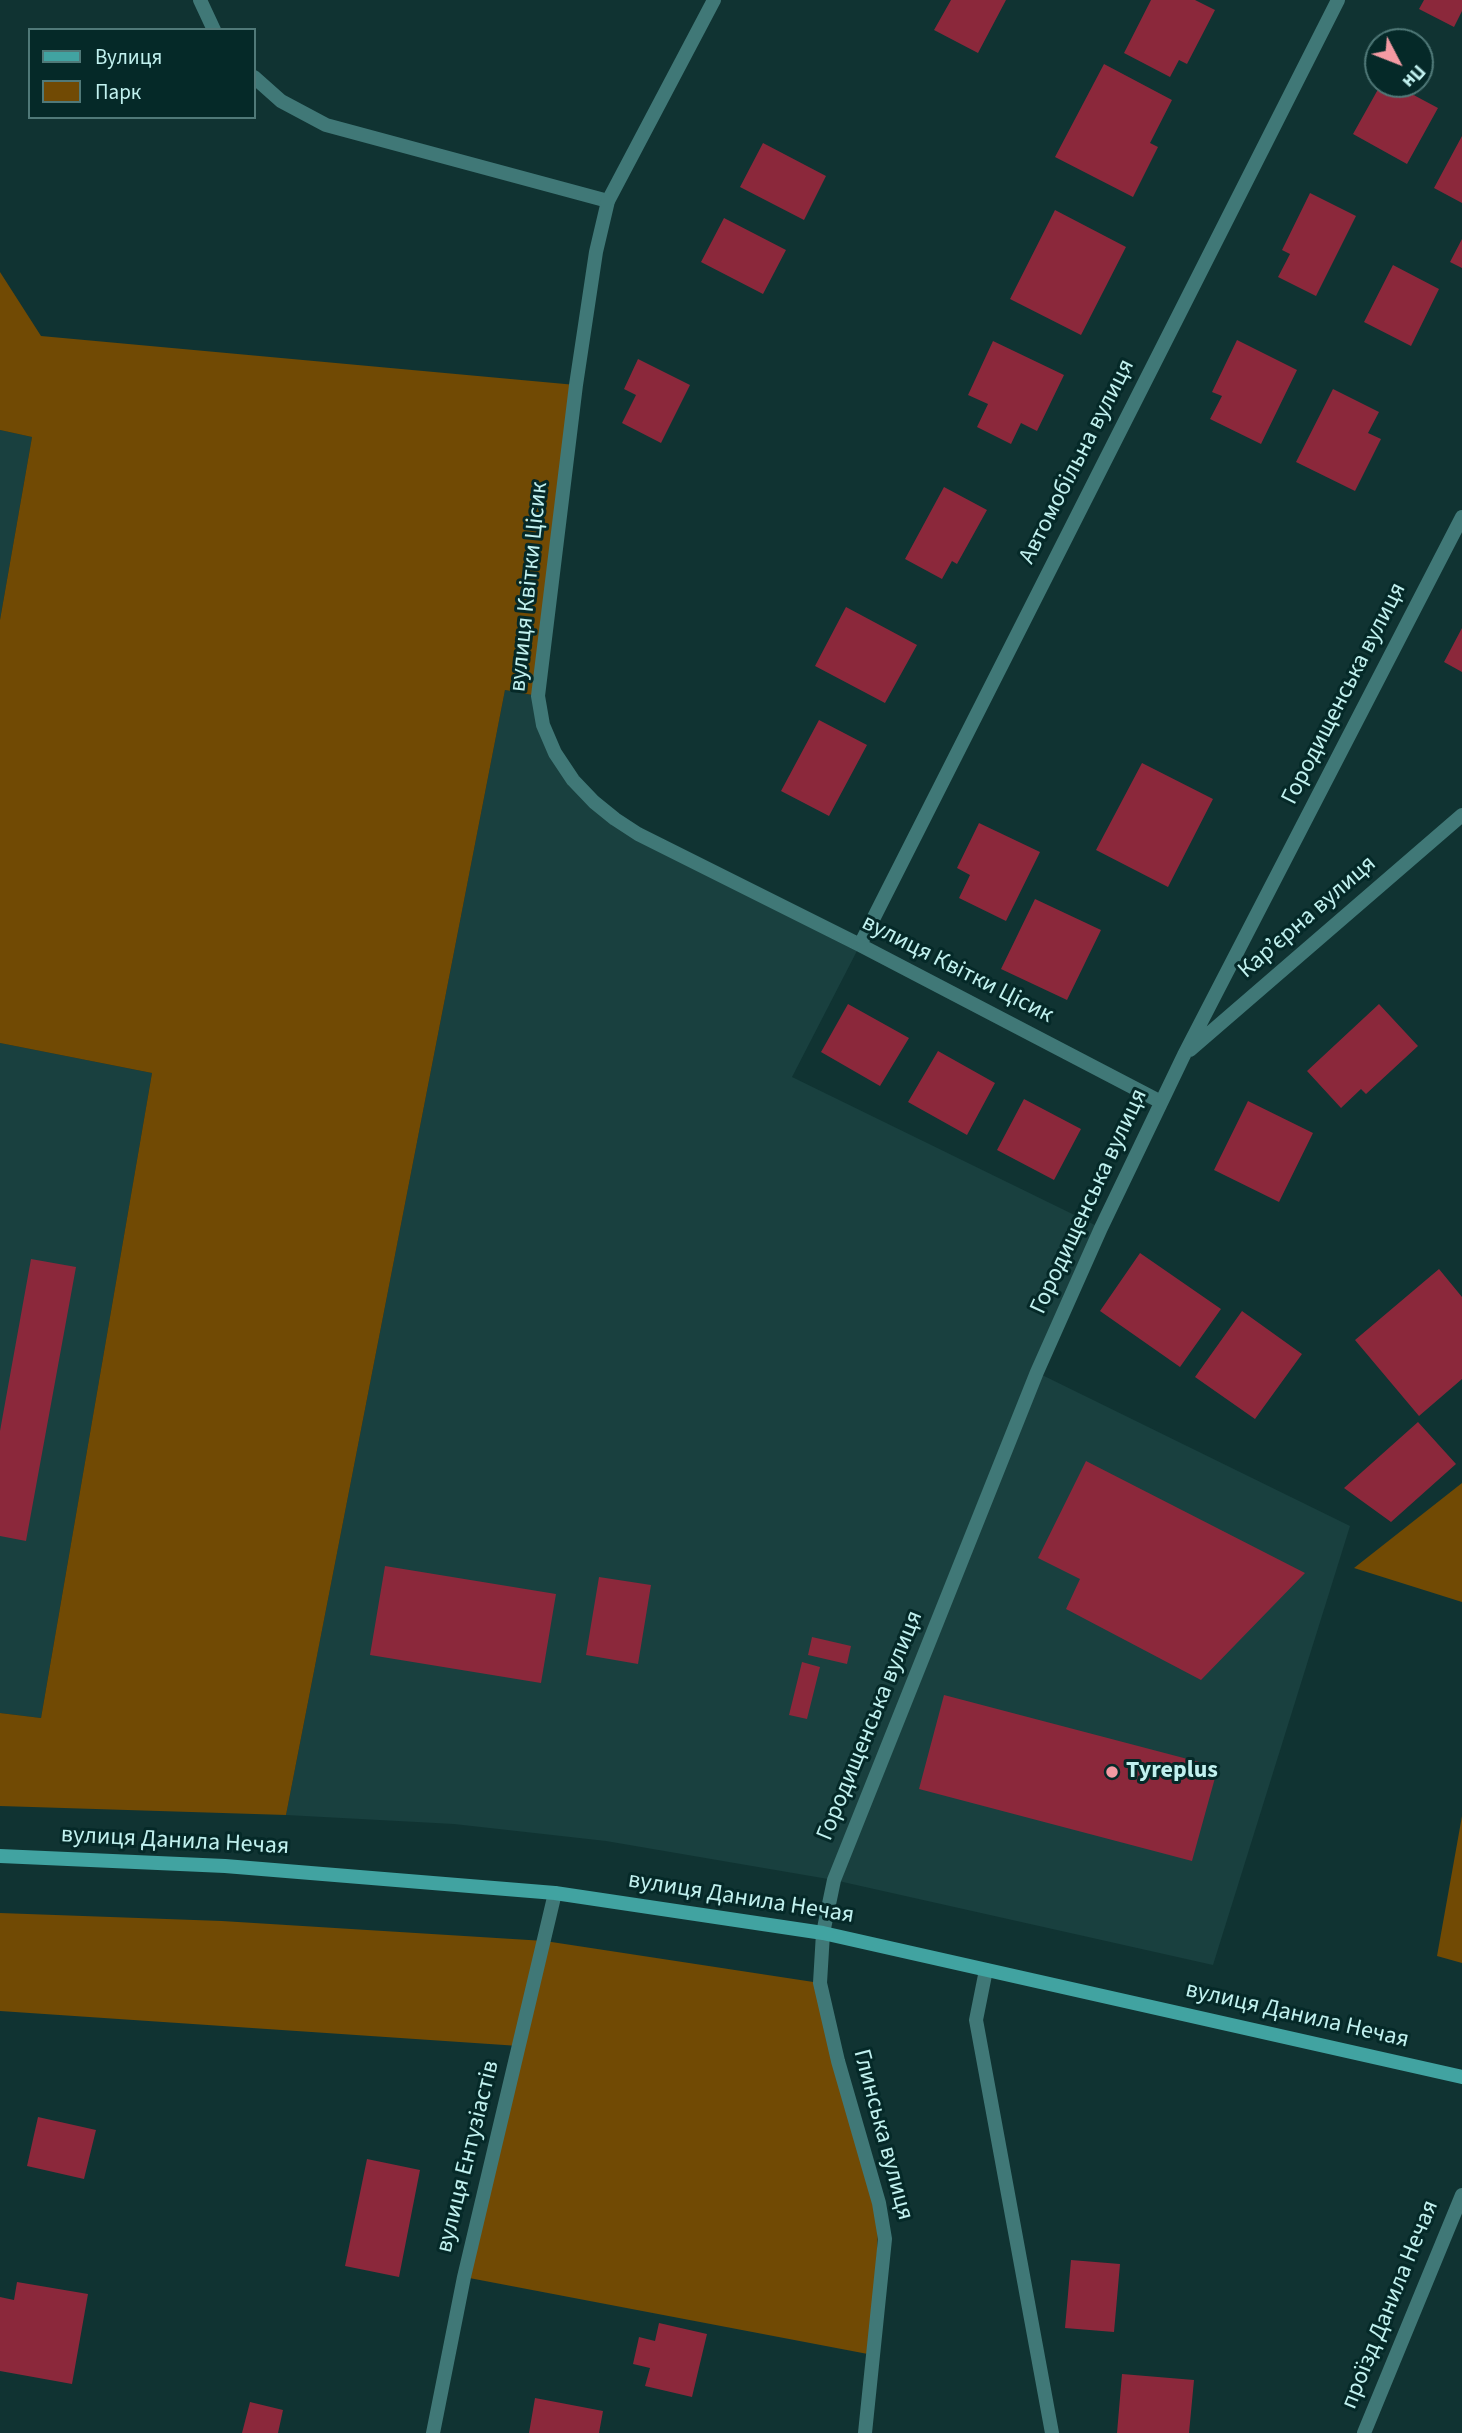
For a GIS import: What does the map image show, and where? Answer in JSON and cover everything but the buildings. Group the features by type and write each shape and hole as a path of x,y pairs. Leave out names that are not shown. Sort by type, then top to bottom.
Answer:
{"main road":[{"name":"вулиця Данила Нечая","path":"0,1856 225,1866 555,1893 823,1933 1462,2077"}],"street":[{"path":"200,0 213,28"},
{"name":"вулиця Квітки Цісик","path":"714,0 608,201 596,251 576,385 538,696 543,724 555,753 573,780 615,819 638,834 860,945 1161,1102"},
{"name":"Автомобільна вулиця","path":"860,945 1338,0"},
{"path":"256,79 281,101 326,125 608,201"},
{"name":"Городищенська вулиця","path":"823,1933 834,1880 1037,1372 1184,1055 1462,517"},
{"name":"Карʼєрна вулиця","path":"1184,1055 1462,815"},
{"name":"вулиця Ентузіастів","path":"433,2433 464,2277 555,1893"},
{"name":"Глинська вулиця","path":"823,1933 820,1983 838,2061 879,2203 886,2239 865,2433"},
{"path":"986,1970 976,2020 1052,2433"},
{"name":"проїзд Данила Нечая","path":"1364,2433 1462,2195"}],"shaded area":[{"path":"0,430 32,437 0,620"},
{"path":"505,690 538,696 555,753 615,819 860,945 792,1077 1101,1228 1038,1373 1350,1526 1213,1965 834,1880 606,1841 454,1824 286,1815"},
{"path":"0,1043 152,1073 41,1718 0,1713"}],"green space":[{"path":"0,272 41,336 576,385 538,696 505,690 286,1815 0,1806 0,1713 41,1718 152,1073 0,1043 0,620 32,437 0,430"},
{"path":"1462,1483 1462,1602 1354,1568"},
{"path":"1462,1816 1462,1963 1437,1956"},
{"path":"0,1913 222,1921 545,1941 820,1983 879,2203 873,2355 464,2277 519,2046 0,2011"}],"place":[{"name":"Tyreplus","path":"1112,1772"}]}
